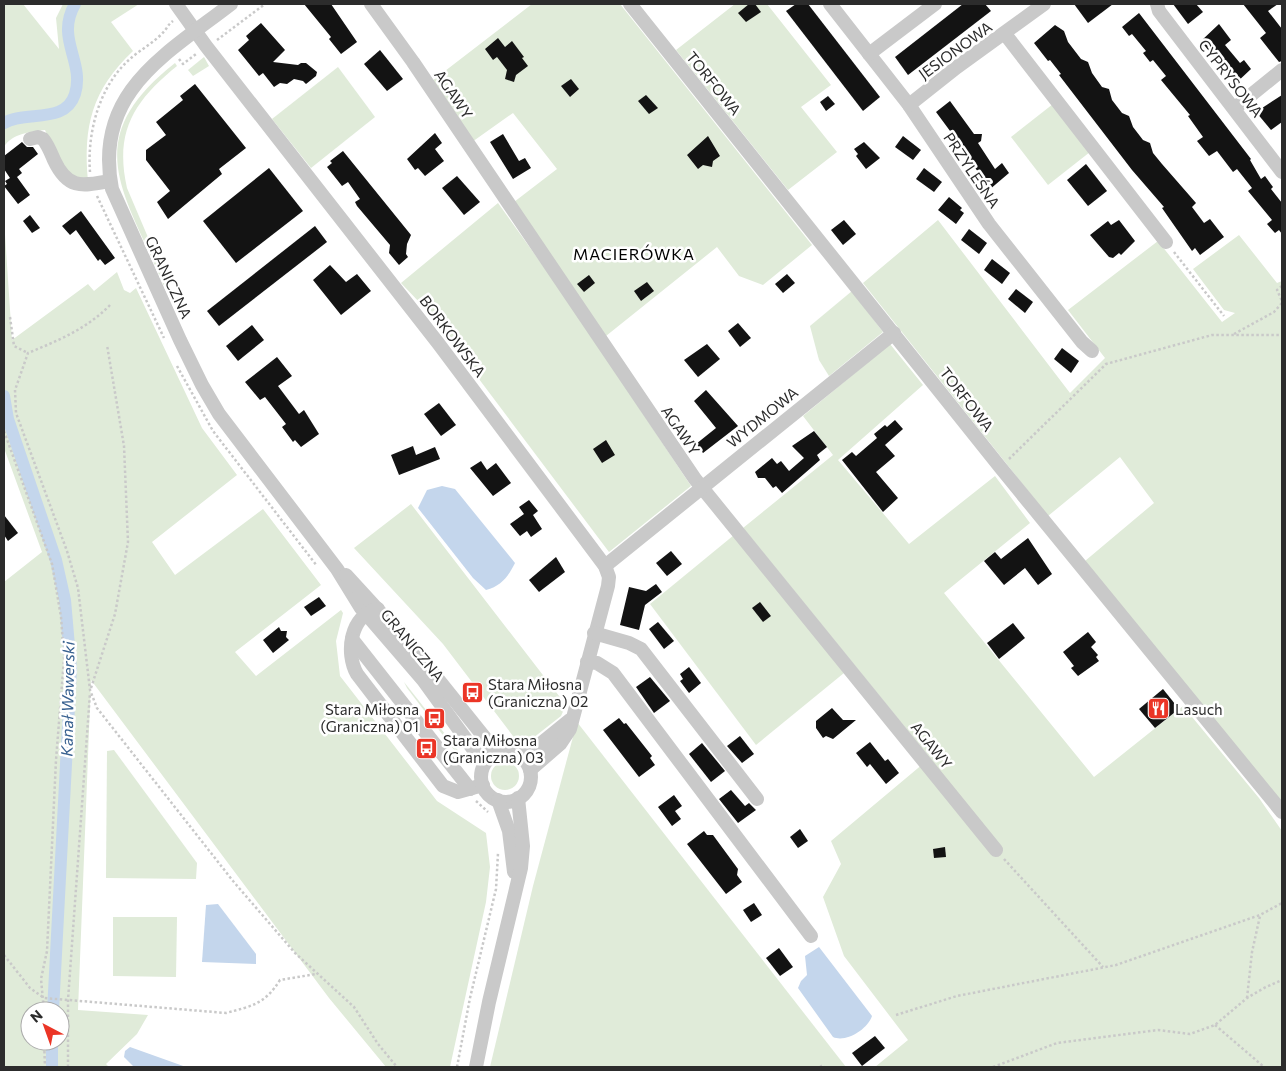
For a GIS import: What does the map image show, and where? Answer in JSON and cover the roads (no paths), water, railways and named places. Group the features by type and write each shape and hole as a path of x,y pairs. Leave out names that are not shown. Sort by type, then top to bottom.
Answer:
{"street":[{"name":"BORKOWSKA","path":"176,4 197,30 206,46 438,343 605,566"},
{"name":"GRANICZNA","path":"231,4 147,72 122,101 109,139 108,165 110,181 120,210 209,399 337,569 372,612 484,764"},
{"name":"AGAWY","path":"371,4 413,62 702,487 996,850"},
{"name":"TORFOWA","path":"630,4 1000,467 1282,812"},
{"name":"PRZYLEŚNA","path":"831,4 909,105 984,217 1082,342 1092,351"},
{"path":"869,54 935,4"},
{"name":"JESIONOWA","path":"909,105 957,67 1044,4"},
{"name":"CYPRYSOWA","path":"1157,4 1158,11 1235,108 1282,172"},
{"path":"1005,34 1166,242"},
{"path":"1235,108 1282,70"},
{"path":"30,139 38,137 43,139 58,170 74,184 86,185 110,181"},
{"name":"WYDMOWA","path":"605,566 894,333"},
{"path":"530,770 564,739 572,718 608,581 605,566"},
{"name":"GRANICZNA","path":"372,612 418,653 484,740 497,753"},
{"path":"372,612 358,622 352,639 476,791 487,793 498,800 511,801 518,798 529,786 530,770 520,756 509,752 497,753 484,764 476,791"},
{"path":"594,634 629,643 641,649 756,799"},
{"path":"587,662 597,663 613,673 811,936"},
{"path":"520,756 557,732 572,718"},
{"path":"476,1067 514,892 520,875 523,854 518,798"},
{"path":"498,800 511,839 514,892"}],"water":[{"path":"442,486 455,489 515,563 507,577 496,586 486,590 473,578 418,508 427,490"},
{"path":"218,904 256,954 256,964 202,962 206,905"},
{"path":"819,947 872,1016 866,1026 856,1034 844,1038 833,1037 798,988 801,981 807,975 805,956"},
{"path":"130,1047 186,1067 134,1067 124,1057 125,1051"}],"waterway":[{"name":"Kanał Wawerski","path":"4,123 13,119 54,113 63,110 70,104 75,94 77,82 68,28 75,4"},
{"name":"Kanał Wawerski","path":"4,396 8,419 56,560 65,600 71,669 54,1001"},
{"name":"Kanał Wawerski","path":"52,1051 52,1067"}],"place":[{"name":"Stara Miłosna (Graniczna) 02","path":"472,693"},
{"name":"Lasuch","path":"1159,709"},
{"name":"Stara Miłosna (Graniczna) 01","path":"435,718"},
{"name":"Stara Miłosna (Graniczna) 03","path":"427,749"}],"district":[{"name":"MACIERÓWKA","path":"634,253"}]}
